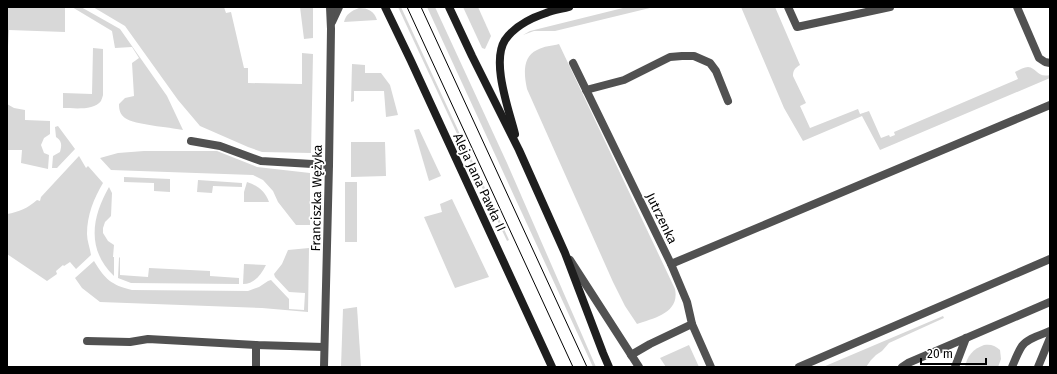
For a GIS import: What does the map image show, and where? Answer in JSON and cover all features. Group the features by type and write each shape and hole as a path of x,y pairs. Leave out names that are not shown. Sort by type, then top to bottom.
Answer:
{"main road":[{"path":"449,7 519,150 565,253 609,367"},
{"path":"519,150 501,79 500,61 503,45 508,36 527,22 547,12 570,7"},
{"name":"Aleja Jana Pawła II","path":"385,8 411,61 552,367"}],"street":[{"name":"Franciszka Wężyka","path":"324,367 329,165 330,7"},
{"name":"Franciszka Wężyka","path":"330,28 339,7"},
{"path":"788,7 797,27 890,7"},
{"path":"1017,7 1034,50 1039,58 1050,63"},
{"path":"586,90 624,80 670,57 694,56 710,63 716,71 728,101"},
{"name":"Jutrzenka","path":"573,63 670,264 687,302 692,324 711,367"},
{"path":"670,264 1050,105"},
{"path":"191,141 220,146 260,161 329,165"},
{"path":"565,253 639,367"},
{"path":"799,367 1050,259"},
{"path":"902,367 908,363 1050,302"},
{"path":"631,355 692,324"},
{"path":"1012,367 1023,345 1050,331"},
{"path":"955,367 966,338"},
{"path":"1038,367 1050,338"},
{"path":"87,341 130,342 148,339 324,347"},
{"path":"256,345 256,367"}],"shaded area":[{"path":"7,7 65,7 65,32 9,30 7,63"},
{"path":"72,7 81,7 120,29 167,96 183,130 152,126 130,120 123,116 120,112 119,104 125,98 134,96 132,63 139,58 132,47 115,48 112,31"},
{"path":"93,7 224,7 226,13 231,12 244,68 248,68 248,83 302,84 302,53 313,54 311,153 262,152 200,126 178,100 125,26"},
{"path":"300,7 313,7 313,38 304,39"},
{"path":"398,7 401,7 509,240 507,241"},
{"path":"427,7 435,7 507,163 596,367 593,367"},
{"path":"463,7 478,7 491,36 485,49 482,48"},
{"path":"627,7 654,7 555,31 534,31 523,35 530,31"},
{"path":"741,7 775,7 800,65 793,72 793,76 806,103 800,106 810,128 858,109 860,114 869,111 881,138 889,135 890,137 895,135 894,132 1018,79 1015,72 1023,68 1028,67 1042,75 1050,75 1050,78 880,150 862,116 803,141 784,108"},
{"path":"359,8 370,11 374,14 377,20 344,22 349,13"},
{"path":"559,44 675,289 676,297 674,304 670,309 658,317 637,324 625,306 613,282 527,89 525,67 529,57 532,53 540,49"},
{"path":"93,48 103,49 103,95 101,101 89,108 63,108 63,93 92,94"},
{"path":"352,64 365,65 365,73 381,73 390,85 398,115 386,117 384,91 354,91 354,101 351,102"},
{"path":"7,104 14,108 25,110 25,120 50,121 50,134 44,138 41,145 44,153 49,155 48,169 21,163 22,150 7,150"},
{"path":"58,126 75,149 57,168 52,168 53,156 60,152 61,147 61,143 56,137 55,127"},
{"path":"419,129 441,176 429,181 414,130"},
{"path":"351,142 385,142 386,176 351,177"},
{"path":"144,151 217,151 257,167 310,173 310,225 296,225 278,202 273,191 263,180 253,175 111,170 100,158 118,153"},
{"path":"79,156 86,168 88,166 103,183 94,201 88,220 87,237 91,255 76,269 70,262 64,266 63,265 56,271 57,274 47,281 7,254 7,214 23,209 37,200 40,201 41,197"},
{"path":"124,177 170,179 170,192 154,191 154,183 124,182"},
{"path":"198,180 242,183 242,187 213,186 212,193 197,192"},
{"path":"247,182 260,189 269,202 244,202 244,192"},
{"path":"345,182 357,182 357,242 345,242"},
{"path":"109,187 112,193 111,216 105,222 103,233 108,241 114,245 114,276 105,266 99,255 95,233 99,210"},
{"path":"452,199 489,277 455,288 424,217 442,212 440,204"},
{"path":"309,248 308,312 262,308 100,302 82,288 75,278 94,261 105,277 119,286 132,290 248,291 271,280 289,299 289,309 304,310 305,293 289,292 274,274 282,264 288,250"},
{"path":"120,257 120,275 148,277 149,268 210,271 210,276 239,278 239,284 131,283 118,278"},
{"path":"244,264 266,265 254,281 243,284"},
{"path":"357,307 361,367 341,367 343,309"},
{"path":"943,316 944,318 889,343 871,360 866,367 823,367"},
{"path":"689,345 699,367 666,367 660,358"},
{"path":"984,345 992,345 1000,350 1001,359 998,367 965,367 967,359 971,353"}],"tram line":[{"path":"407,7 573,367"},
{"path":"421,7 587,367"}]}
